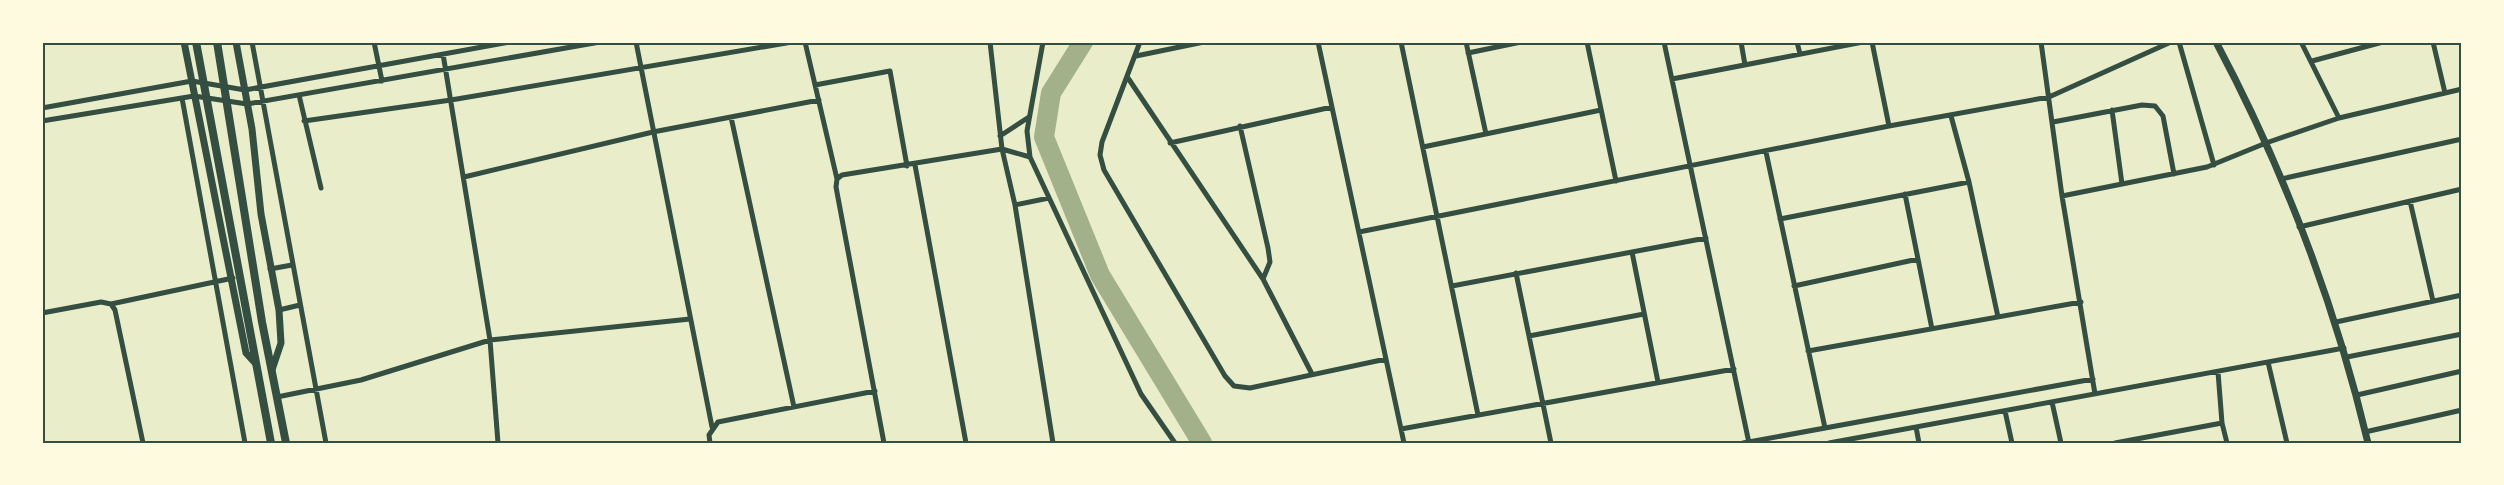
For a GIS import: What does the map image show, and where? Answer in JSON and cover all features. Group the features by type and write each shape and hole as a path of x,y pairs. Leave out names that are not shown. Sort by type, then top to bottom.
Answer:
{"main road":[{"path":"217,42 232,123 262,322 286,443"},
{"path":"196,44 271,443"}],"street":[{"path":"184,42 233,278 246,353 258,366"},
{"path":"236,42 270,269 279,310 281,343 272,372"},
{"path":"252,42 326,443"},
{"path":"374,42 382,81"},
{"path":"42,108 192,81 245,90 510,42"},
{"path":"42,121 194,96 247,104 262,102 600,42"},
{"path":"636,42 653,132 660,154 712,427 710,443"},
{"path":"304,121 451,100 792,42"},
{"path":"805,42 837,179 836,187 884,443"},
{"path":"990,42 1002,149 1015,205 1053,443"},
{"path":"1043,42 1029,117 1027,141 1030,157 1141,393 1175,443"},
{"path":"1140,42 1102,142 1100,155 1104,170 1216,364 1234,386 1250,388 1386,358"},
{"path":"1136,56 1204,42"},
{"path":"1318,42 1404,443"},
{"path":"1401,42 1478,415"},
{"path":"1466,42 1486,134"},
{"path":"1468,53 1521,42"},
{"path":"1587,42 1616,181"},
{"path":"1664,42 1734,369 1747,443 2093,379"},
{"path":"1741,42 1746,65"},
{"path":"1797,42 1800,54"},
{"path":"1672,79 1863,42"},
{"path":"1872,42 1889,126"},
{"path":"2041,42 2062,196 2095,394"},
{"path":"1359,232 1889,126 2049,97 2171,42"},
{"path":"2179,42 2214,165"},
{"path":"2216,42 2266,143 2336,322 2368,443"},
{"path":"2301,42 2339,118"},
{"path":"2312,61 2383,42"},
{"path":"2433,42 2445,93"},
{"path":"442,54 490,340 498,443"},
{"path":"815,85 890,71 907,166"},
{"path":"1128,78 1263,279 1312,374"},
{"path":"2062,196 2214,165 2266,143 2339,118 2462,89"},
{"path":"299,95 321,188"},
{"path":"182,98 245,443"},
{"path":"464,177 653,132 819,100"},
{"path":"2053,122 2150,105 2160,109 2174,174"},
{"path":"1170,143 1332,107"},
{"path":"1423,147 1601,110"},
{"path":"2112,110 2122,184"},
{"path":"1951,116 1969,182 1998,317"},
{"path":"731,117 794,407"},
{"path":"1000,136 1029,117"},
{"path":"1240,126 1268,248 1269,262 1263,279"},
{"path":"2281,179 2462,138"},
{"path":"837,179 842,175 915,165 1002,149 1030,157"},
{"path":"1766,152 1825,428"},
{"path":"915,165 966,443"},
{"path":"1780,219 1969,182"},
{"path":"2299,226 2462,189"},
{"path":"1905,194 1932,329"},
{"path":"1015,205 1049,198"},
{"path":"2410,201 2433,301"},
{"path":"1452,286 1706,238"},
{"path":"1632,252 1658,382"},
{"path":"1794,286 1918,259"},
{"path":"270,269 292,265"},
{"path":"1516,273 1551,443"},
{"path":"42,314 101,302 111,304 233,278"},
{"path":"2336,322 2462,295"},
{"path":"1808,351 2081,302"},
{"path":"111,304 115,310 143,443"},
{"path":"279,310 300,305"},
{"path":"1529,336 1644,314"},
{"path":"277,397 361,380 490,340 690,319"},
{"path":"2347,357 2462,334"},
{"path":"1828,443 1855,441 1916,427 2344,348"},
{"path":"2268,362 2287,443"},
{"path":"1401,429 1734,369"},
{"path":"2357,395 2462,371"},
{"path":"2218,372 2222,423 2227,443"},
{"path":"712,427 718,422 875,391"},
{"path":"2052,402 2061,443"},
{"path":"2365,432 2462,410"},
{"path":"2005,411 2012,443"},
{"path":"2115,443 2222,423"},
{"path":"1916,427 1919,443"}],"waterway":[{"path":"1083,42 1051,93 1044,137 1100,275 1202,443"}]}
